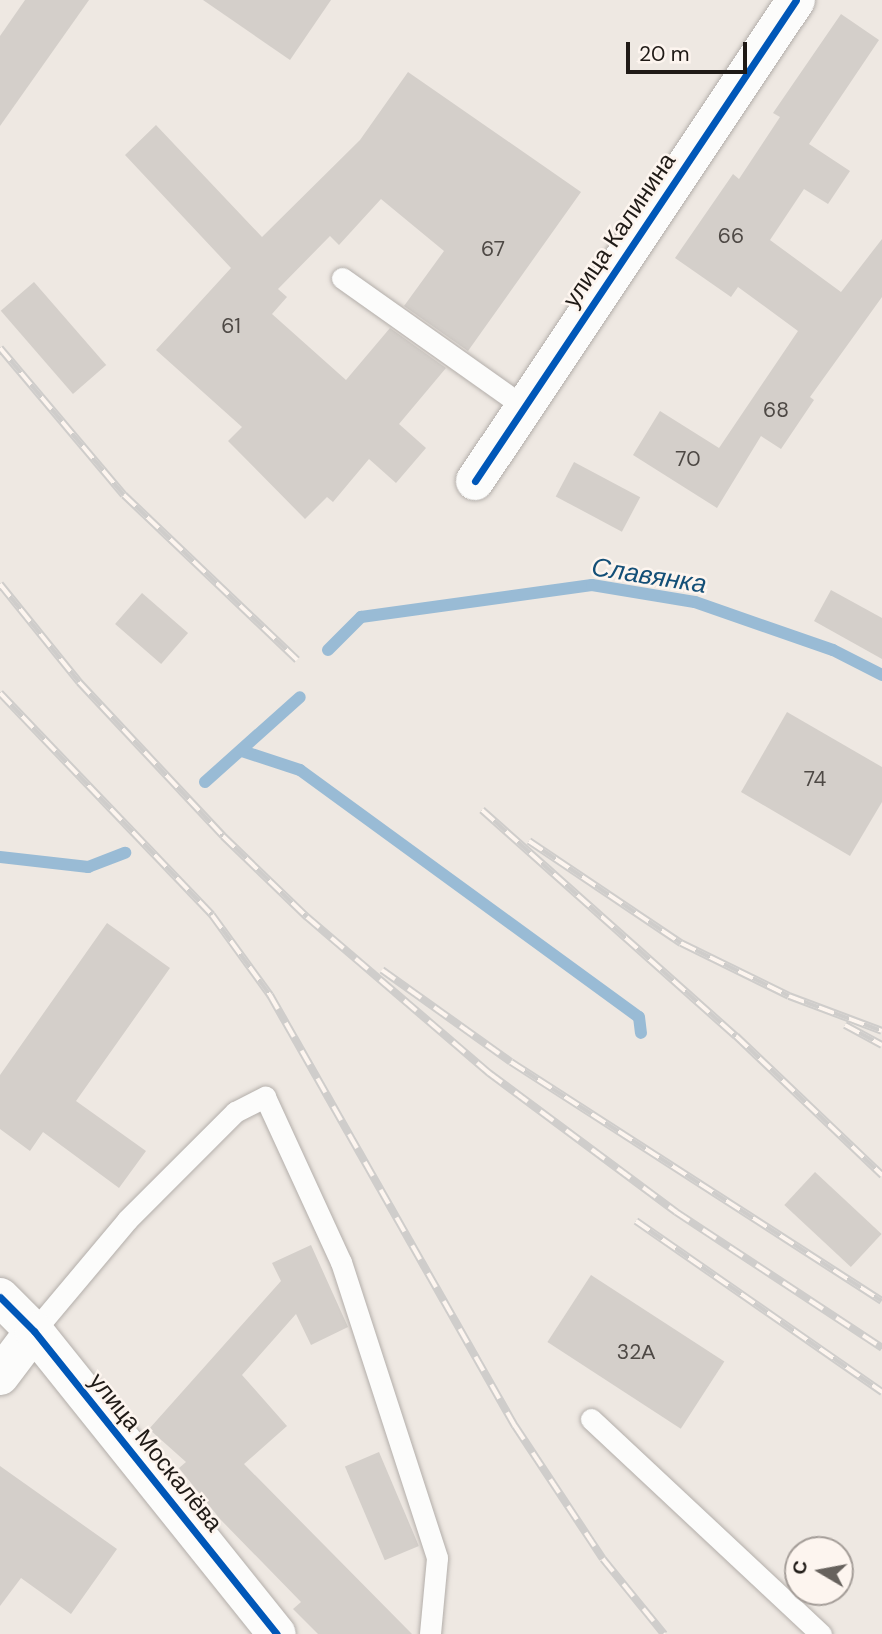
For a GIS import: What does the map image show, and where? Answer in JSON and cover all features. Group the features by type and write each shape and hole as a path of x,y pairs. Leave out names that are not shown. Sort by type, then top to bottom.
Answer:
{"street":[{"name":"улица Калинина","path":"475,481 796,0"},
{"name":"улица Москалёва","path":"0,1297 34,1331 277,1634"},
{"path":"0,1376 34,1331"}],"lane":[{"path":"342,278 524,407"},
{"path":"34,1331 127,1220 235,1112 265,1097 341,1262 437,1558 430,1634"},
{"path":"591,1419 821,1634"}],"building":[{"path":"25,0 89,0 0,126 0,36"},
{"path":"203,0 331,0 290,60"},
{"path":"841,14 879,40 809,144 850,171 828,204 804,189 770,240 841,292 882,239 882,297 810,397 814,400 781,449 761,436 717,508 633,455 660,411 719,448 798,331 738,287 731,297 675,258 733,174 739,179 780,117 773,113"},
{"path":"408,72 581,192 468,351 404,306 444,251 381,199 339,245 330,236 278,289 287,297 272,314 346,380 390,328 446,368 399,424 426,448 396,483 369,459 333,502 327,497 305,519 228,441 242,427 156,350 231,268 125,155 156,125 262,237 360,140"},
{"path":"34,282 106,365 73,394 1,311"},
{"path":"574,462 640,497 622,532 556,496"},
{"path":"831,590 882,618 882,659 814,621"},
{"path":"142,593 188,633 161,664 115,624"},
{"path":"787,712 882,767 882,802 850,856 741,792"},
{"path":"107,923 170,968 76,1101 146,1151 119,1188 43,1132 30,1151 0,1129 0,1075"},
{"path":"815,1172 882,1234 851,1267 784,1205"},
{"path":"311,1245 348,1327 311,1345 296,1314 242,1375 287,1426 244,1464 412,1634 318,1634 293,1609 301,1602 220,1519 179,1468 186,1462 149,1429 281,1281 272,1263"},
{"path":"591,1275 724,1362 681,1429 547,1342"},
{"path":"379,1452 419,1546 385,1560 345,1466"},
{"path":"0,1466 117,1549 71,1614 21,1578 0,1606"}],"waterway":[{"name":"Славянка","path":"328,650 361,617 592,585 695,602 833,650 882,675"},
{"name":"Славянка","path":"205,782 300,697"},
{"path":"242,751 300,770 639,1017 641,1033"},
{"name":"Славянка","path":"0,857 88,867 125,853"}],"railway":[{"path":"0,348 124,495 297,660"},
{"path":"0,584 79,682 223,836 307,917 489,1073 676,1212 882,1348"},
{"path":"0,693 212,915 270,995 515,1426 603,1559 664,1634"},
{"path":"482,810 736,1036 882,1175"},
{"path":"529,841 681,943 789,996 882,1031"},
{"path":"382,970 511,1062 882,1301"},
{"path":"845,1025 882,1045"},
{"path":"636,1221 882,1392"}],"cycle path":[{"path":"475,481 796,0"},
{"path":"0,1297 34,1331 277,1634"}]}
